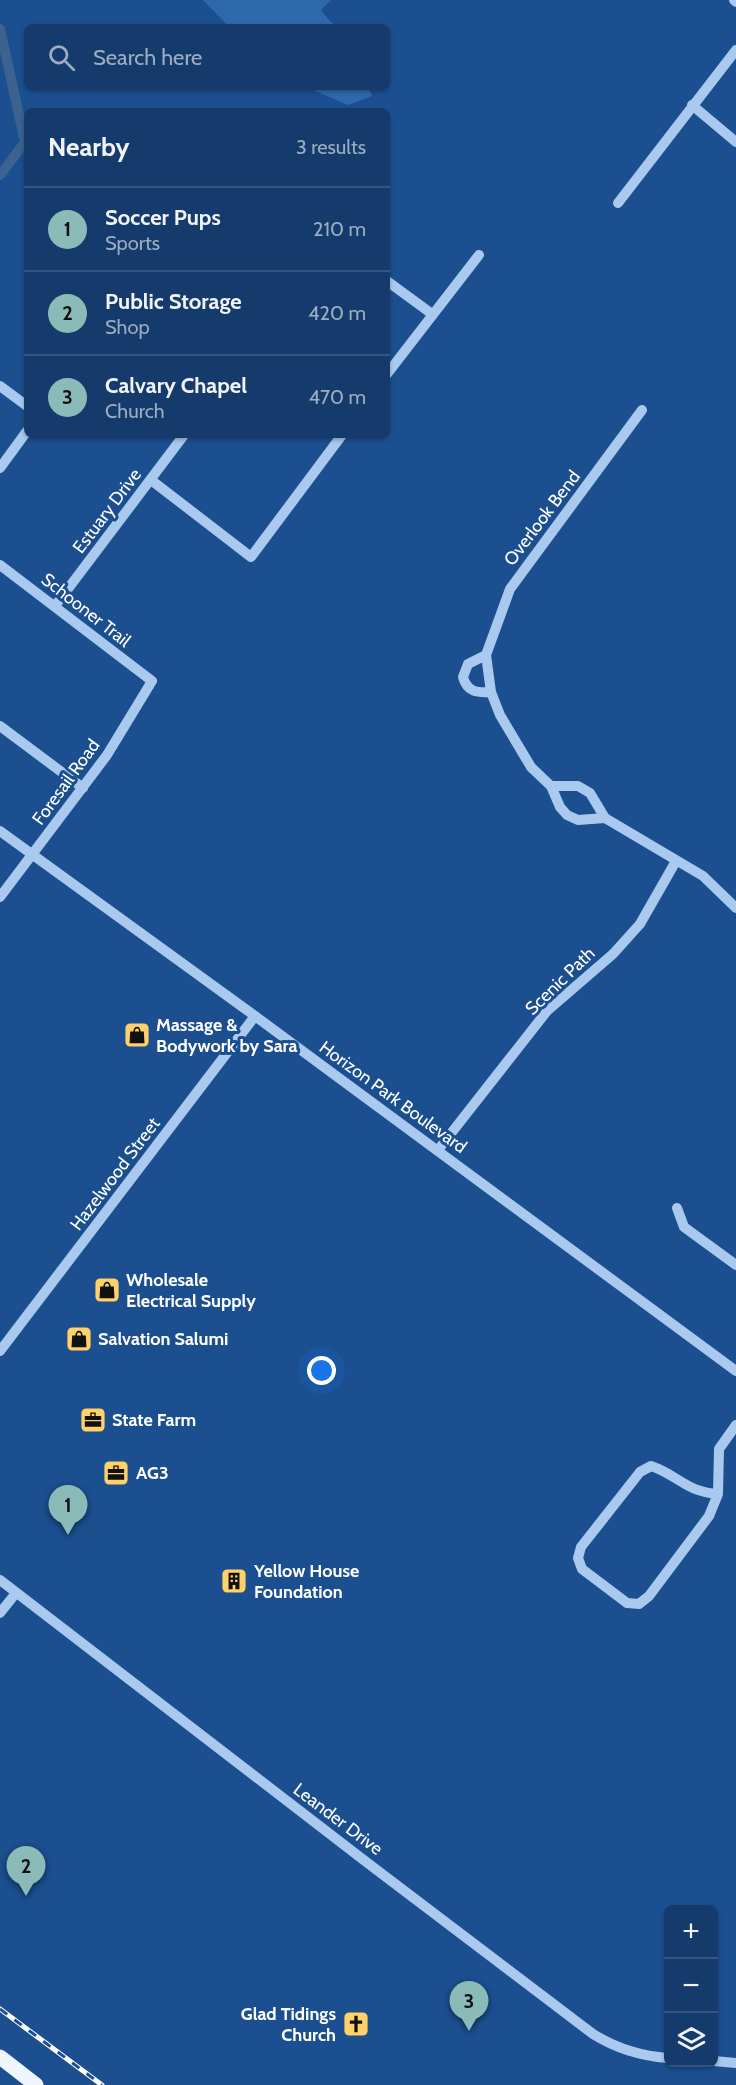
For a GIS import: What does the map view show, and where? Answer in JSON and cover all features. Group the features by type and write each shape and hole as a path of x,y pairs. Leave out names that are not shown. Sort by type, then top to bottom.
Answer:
{"main road":[{"path":"0,2057 36,2085"}],"street":[{"path":"618,203 736,50"},
{"path":"692,105 736,142"},
{"path":"390,370 479,255"},
{"path":"390,283 432,314"},
{"path":"0,386 24,404"},
{"name":"Overlook Bend","path":"604,818 579,820 567,815 560,807 551,786 531,767 510,736 491,692 486,655 510,589 642,410"},
{"path":"0,468 24,435"},
{"name":"Estuary Drive","path":"55,606 182,438"},
{"path":"151,480 251,557 340,438"},
{"name":"Schooner Trail","path":"0,565 152,681"},
{"name":"Overlook Bend","path":"486,655 468,664 463,677 466,686 471,690 478,693 491,692"},
{"name":"Foresail Road","path":"0,897 107,755 152,681"},
{"path":"0,726 83,788"},
{"path":"551,786 578,786 590,793 604,818 703,876 736,908"},
{"name":"Horizon Park Boulevard","path":"0,831 438,1150 736,1371"},
{"name":"Scenic Path","path":"438,1150 547,1011 613,954 640,924 676,861"},
{"name":"Hazelwood Street","path":"0,1351 255,1016"},
{"path":"677,1208 684,1227 736,1265"},
{"path":"718,1494 703,1493 688,1487 661,1469 651,1466 640,1472 581,1547 578,1558 582,1569 627,1603 639,1604 649,1596 710,1516 718,1494 719,1449 736,1425"},
{"name":"Leander Drive","path":"0,1580 593,2034 626,2051 664,2058"},
{"path":"0,1613 16,1593"},
{"path":"718,2061 736,2063"}],"shaded area":[{"path":"203,0 331,0 321,10 333,24 226,24"},
{"path":"313,90 370,90 372,96 348,105"}],"waterway":[{"path":"0,29 24,137"},
{"path":"0,175 24,143"}],"railway":[{"path":"0,2009 102,2085"}],"place":[{"name":"Massage & Bodywork by Sara","path":"137,1035"},
{"name":"Wholesale Electrical Supply","path":"107,1290"},
{"name":"Salvation Salumi","path":"79,1339"},
{"name":"State Farm","path":"93,1420"},
{"name":"AG3","path":"116,1473"},
{"name":"Soccer Pups","path":"68,1535"},
{"name":"Yellow House Foundation","path":"234,1581"},
{"name":"Public Storage","path":"26,1896"},
{"name":"Glad Tidings Church","path":"356,2024"},
{"name":"Calvary Chapel","path":"469,2031"}]}
